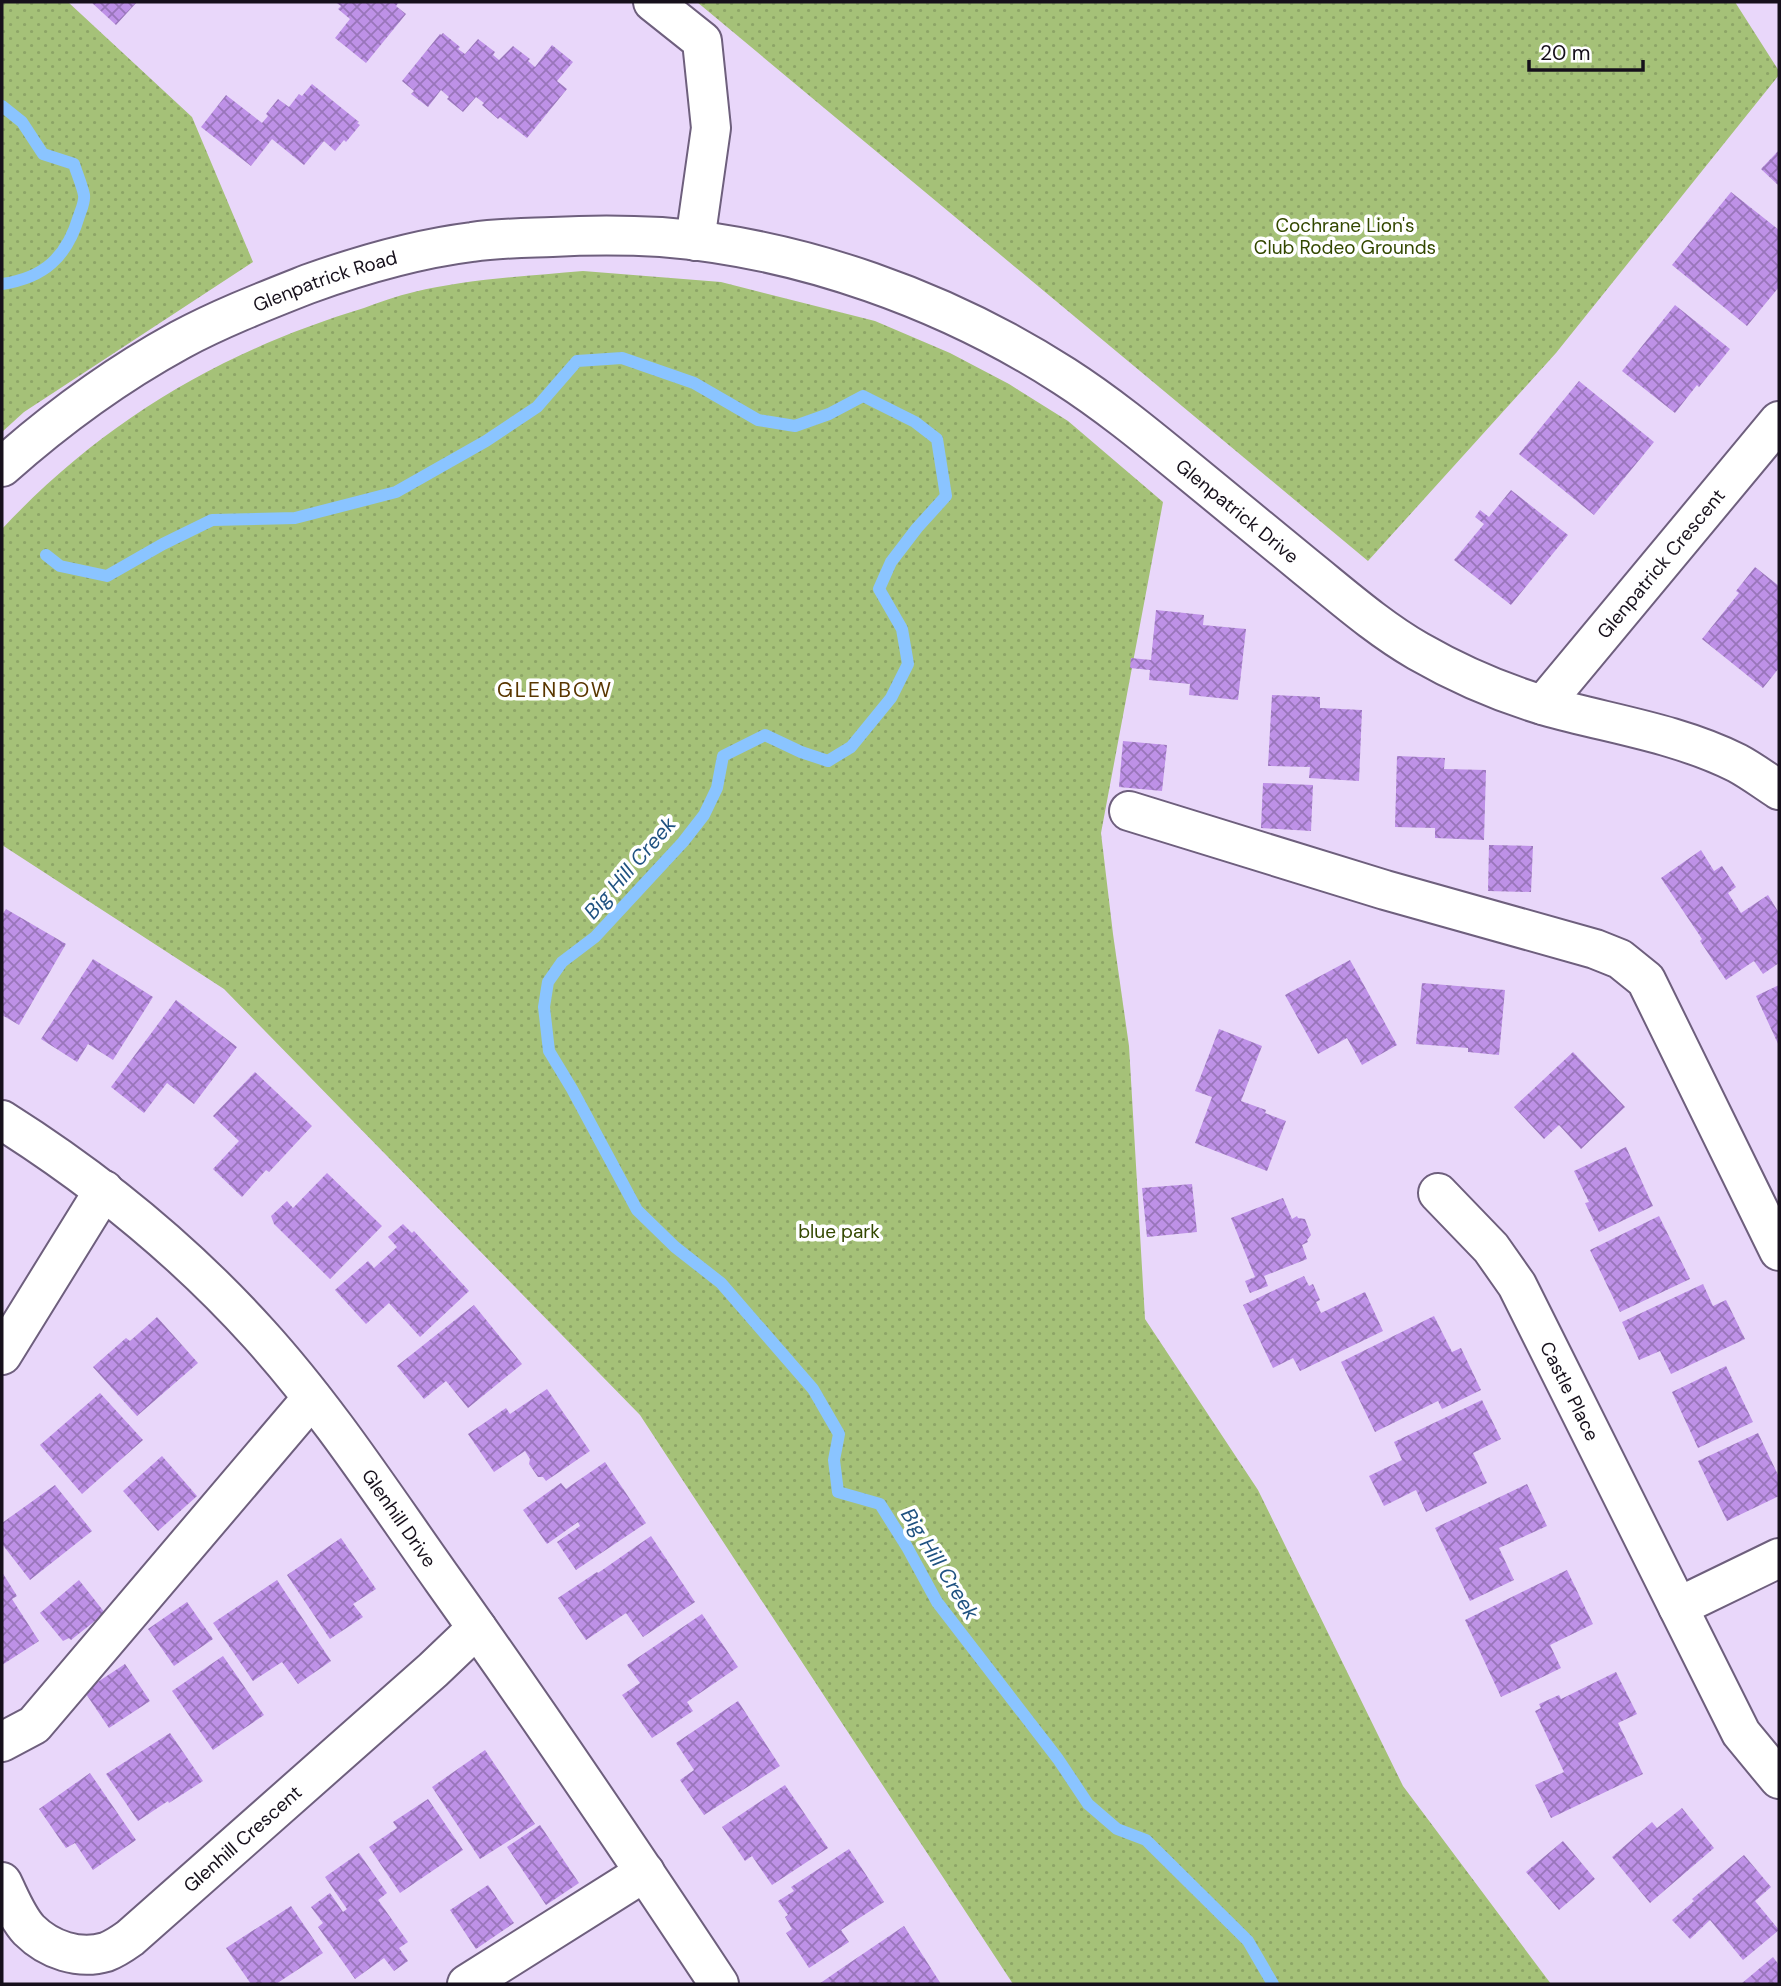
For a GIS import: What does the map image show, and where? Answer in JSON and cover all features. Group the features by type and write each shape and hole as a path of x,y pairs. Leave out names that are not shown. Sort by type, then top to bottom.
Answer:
{"street":[{"path":"653,2 702,41 711,128 695,242"},
{"name":"Glenpatrick Road","path":"2,467 80,404 182,339 282,294 345,271 433,248 499,239 638,236 695,242"},
{"name":"Glenpatrick Drive","path":"695,242 759,251 849,276 937,308 995,336 1091,394 1357,608 1413,649 1490,687 1543,705 1656,733 1698,747 1738,764 1779,790"},
{"name":"Glenpatrick Crescent","path":"1543,705 1779,421"},
{"path":"1129,811 1385,890 1595,949 1620,959 1646,980 1779,1251"},
{"name":"Glenhill Drive","path":"2,1120 104,1190 199,1273 259,1334 312,1398 478,1628 719,1984"},
{"path":"2,1355 104,1190"},
{"name":"Castle Place","path":"1438,1193 1491,1248 1517,1285 1741,1733 1779,1779"},
{"path":"2,1742 34,1725 312,1398"},
{"path":"1678,1606 1779,1558"},
{"name":"Glenhill Crescent","path":"2,1882 15,1909 29,1929 47,1944 64,1952 84,1955 107,1951 130,1938 478,1628"},
{"path":"467,1984 645,1872"}],"green space":[{"path":"2,2 68,2 192,117 253,262 24,412 2,432"},
{"name":"Cochrane Lion's Club Rodeo Grounds","path":"697,2 1735,2 1779,75 1556,353 1368,561"},
{"name":"blue park","path":"583,271 721,282 875,321 950,353 1009,384 1068,421 1163,502 1101,833 1129,1046 1145,1319 1258,1490 1403,1786 1551,1984 1013,1984 640,1415 224,989 2,845 2,529 41,490 123,423 214,368 262,345 312,325 414,292 476,281"}],"building":[{"path":"91,2 137,2 116,25"},
{"path":"335,2 399,2 396,6 406,14 366,63 335,38 350,19 338,9 341,6"},
{"path":"443,33 465,54 478,39 495,52 493,55 499,60 513,46 530,59 528,61 535,67 552,45 573,62 557,81 567,89 527,138 500,117 498,119 476,97 463,112 447,99 449,97 441,90 428,107 411,94 414,91 402,81"},
{"path":"312,84 360,125 335,151 324,141 304,165 272,139 251,166 201,127 226,95 262,123 278,99 289,107 299,94 302,96"},
{"path":"1779,150 1779,186 1761,169"},
{"path":"1731,192 1779,230 1779,287 1747,326 1672,265"},
{"path":"1675,305 1730,349 1675,413 1622,371"},
{"path":"1579,381 1654,442 1594,515 1519,454"},
{"path":"1511,490 1568,535 1511,605 1454,560 1484,524 1475,517 1480,510 1489,517"},
{"path":"1755,567 1779,586 1779,668 1763,688 1702,639 1739,593 1736,591"},
{"path":"1156,610 1204,615 1203,625 1246,629 1238,700 1189,695 1190,684 1149,680 1150,670 1130,668 1131,658 1151,660"},
{"path":"1272,695 1320,697 1320,708 1362,710 1359,781 1309,778 1310,767 1268,766"},
{"path":"1123,741 1167,745 1162,791 1119,787"},
{"path":"1397,756 1445,758 1444,769 1486,770 1484,840 1435,838 1435,828 1395,827"},
{"path":"1263,783 1313,785 1311,831 1261,828"},
{"path":"1489,845 1533,846 1531,892 1488,891"},
{"path":"1701,850 1714,871 1722,866 1736,887 1728,893 1741,913 1768,895 1779,913 1779,963 1763,974 1754,961 1726,980 1661,878"},
{"path":"6,909 66,944 19,1025 2,1015 2,915"},
{"path":"93,959 153,997 113,1060 88,1044 77,1062 41,1039"},
{"path":"1350,960 1397,1045 1362,1065 1347,1038 1318,1054 1285,995"},
{"path":"1422,983 1505,990 1499,1055 1468,1052 1468,1048 1416,1044"},
{"path":"1779,985 1779,1046 1756,996"},
{"path":"176,1000 237,1047 194,1104 167,1083 144,1113 111,1087"},
{"path":"1219,1029 1262,1046 1241,1101 1286,1121 1267,1171 1195,1143 1212,1097 1195,1091"},
{"path":"1573,1052 1625,1107 1581,1149 1559,1125 1544,1139 1514,1107"},
{"path":"255,1072 312,1126 242,1197 213,1169 239,1141 213,1116"},
{"path":"1626,1147 1653,1206 1599,1232 1585,1203 1589,1202 1574,1171"},
{"path":"327,1173 382,1226 330,1279 274,1224 271,1216 287,1201 293,1208"},
{"path":"1192,1184 1197,1232 1147,1237 1142,1188"},
{"path":"1283,1198 1292,1219 1297,1216 1305,1219 1311,1235 1308,1242 1302,1245 1307,1259 1264,1276 1268,1286 1250,1293 1245,1281 1255,1277 1231,1218"},
{"path":"1659,1216 1690,1279 1620,1312 1590,1250"},
{"path":"403,1224 412,1233 414,1231 469,1291 420,1337 389,1303 366,1324 335,1290 368,1261 374,1268 397,1247 388,1237"},
{"path":"1304,1276 1309,1286 1313,1284 1320,1300 1316,1302 1321,1313 1365,1292 1383,1331 1300,1371 1293,1358 1273,1368 1243,1305"},
{"path":"1703,1284 1713,1306 1726,1300 1745,1339 1671,1374 1660,1351 1639,1360 1622,1322"},
{"path":"474,1305 522,1364 468,1408 446,1381 424,1399 397,1366"},
{"path":"1434,1316 1452,1352 1461,1348 1481,1390 1442,1409 1438,1401 1375,1432 1341,1362"},
{"path":"157,1317 198,1363 137,1416 93,1367 126,1338 130,1341"},
{"path":"1726,1366 1753,1422 1698,1448 1672,1392"},
{"path":"547,1389 590,1451 546,1481 543,1477 538,1477 529,1464 530,1459 525,1451 494,1472 468,1434 506,1408 510,1414"},
{"path":"100,1393 143,1440 82,1494 40,1445"},
{"path":"1482,1400 1501,1439 1473,1453 1487,1483 1426,1512 1416,1490 1384,1506 1369,1476 1402,1460 1394,1442"},
{"path":"1758,1433 1779,1477 1779,1496 1727,1521 1698,1461"},
{"path":"162,1456 197,1496 158,1531 123,1491"},
{"path":"605,1462 646,1523 576,1570 557,1542 580,1526 578,1522 547,1544 523,1510 561,1483 566,1489"},
{"path":"1527,1484 1547,1526 1499,1548 1514,1580 1470,1601 1435,1528"},
{"path":"55,1485 92,1531 30,1580 2,1544 2,1523"},
{"path":"651,1536 695,1602 643,1637 626,1613 586,1640 558,1598"},
{"path":"341,1538 376,1589 353,1604 363,1617 330,1639 287,1575"},
{"path":"1567,1570 1593,1624 1550,1645 1561,1668 1501,1697 1465,1620"},
{"path":"2,1572 17,1596 12,1599 39,1641 2,1665"},
{"path":"79,1580 105,1613 71,1640 69,1638 63,1641 40,1613"},
{"path":"277,1580 331,1661 298,1684 282,1662 253,1681 213,1623"},
{"path":"187,1602 213,1639 174,1666 148,1629"},
{"path":"702,1614 738,1667 687,1702 693,1711 652,1738 622,1695 640,1683 627,1665"},
{"path":"223,1656 264,1715 213,1750 172,1691"},
{"path":"125,1664 150,1701 109,1728 84,1691"},
{"path":"1616,1672 1637,1714 1618,1723 1643,1774 1551,1818 1535,1785 1564,1772 1535,1711 1541,1708 1539,1704 1559,1695 1561,1699"},
{"path":"738,1701 780,1766 704,1815 680,1780 694,1770 676,1743"},
{"path":"170,1733 203,1781 138,1821 106,1774"},
{"path":"485,1750 535,1824 480,1859 432,1787"},
{"path":"90,1773 136,1840 93,1870 75,1843 66,1848 39,1809"},
{"path":"785,1785 828,1848 772,1885 752,1856 745,1861 722,1827"},
{"path":"428,1799 463,1850 400,1893 369,1847 397,1828 393,1822"},
{"path":"1682,1808 1714,1848 1650,1903 1612,1857 1652,1822 1657,1828"},
{"path":"540,1825 579,1883 546,1905 507,1847"},
{"path":"1563,1841 1595,1879 1559,1910 1526,1872"},
{"path":"849,1849 884,1902 841,1930 849,1942 809,1968 786,1933 792,1929 785,1917 788,1915 778,1901 794,1891 791,1887"},
{"path":"359,1853 387,1893 378,1900 408,1942 399,1948 408,1961 394,1971 384,1958 355,1979 318,1927 323,1923 311,1907 330,1893 343,1912 347,1909 325,1877"},
{"path":"1744,1855 1771,1887 1755,1901 1779,1930 1743,1960 1710,1920 1690,1939 1672,1920 1694,1901 1692,1899"},
{"path":"488,1885 514,1923 476,1949 450,1910"},
{"path":"291,1906 323,1953 276,1984 251,1984 226,1948"},
{"path":"904,1926 941,1984 819,1984 845,1966"},
{"path":"1773,1957 1779,1965 1779,1984 1741,1984"}],"waterway":[{"name":"Big Hill Creek","path":"2,106 22,122 43,154 74,164 84,198 68,243 52,263 30,277 2,284"},
{"name":"Big Hill Creek","path":"46,555 60,566 107,576 212,520 295,518 396,492 486,441 537,407 577,361 622,358 694,383 758,420 795,426 829,414 863,396 915,422 937,439 946,496 891,562 879,589 902,629 908,664 891,698 851,747 828,761 765,735 723,756 717,788 704,815 683,842 595,937 562,962 548,982 544,1007 549,1051 637,1210 675,1247 721,1283 813,1389 839,1434 834,1460 838,1492 880,1504 937,1602 1058,1759 1088,1804 1117,1829 1146,1840 1248,1941 1273,1984"}],"district":[{"name":"GLENBOW","path":"555,690"}]}
